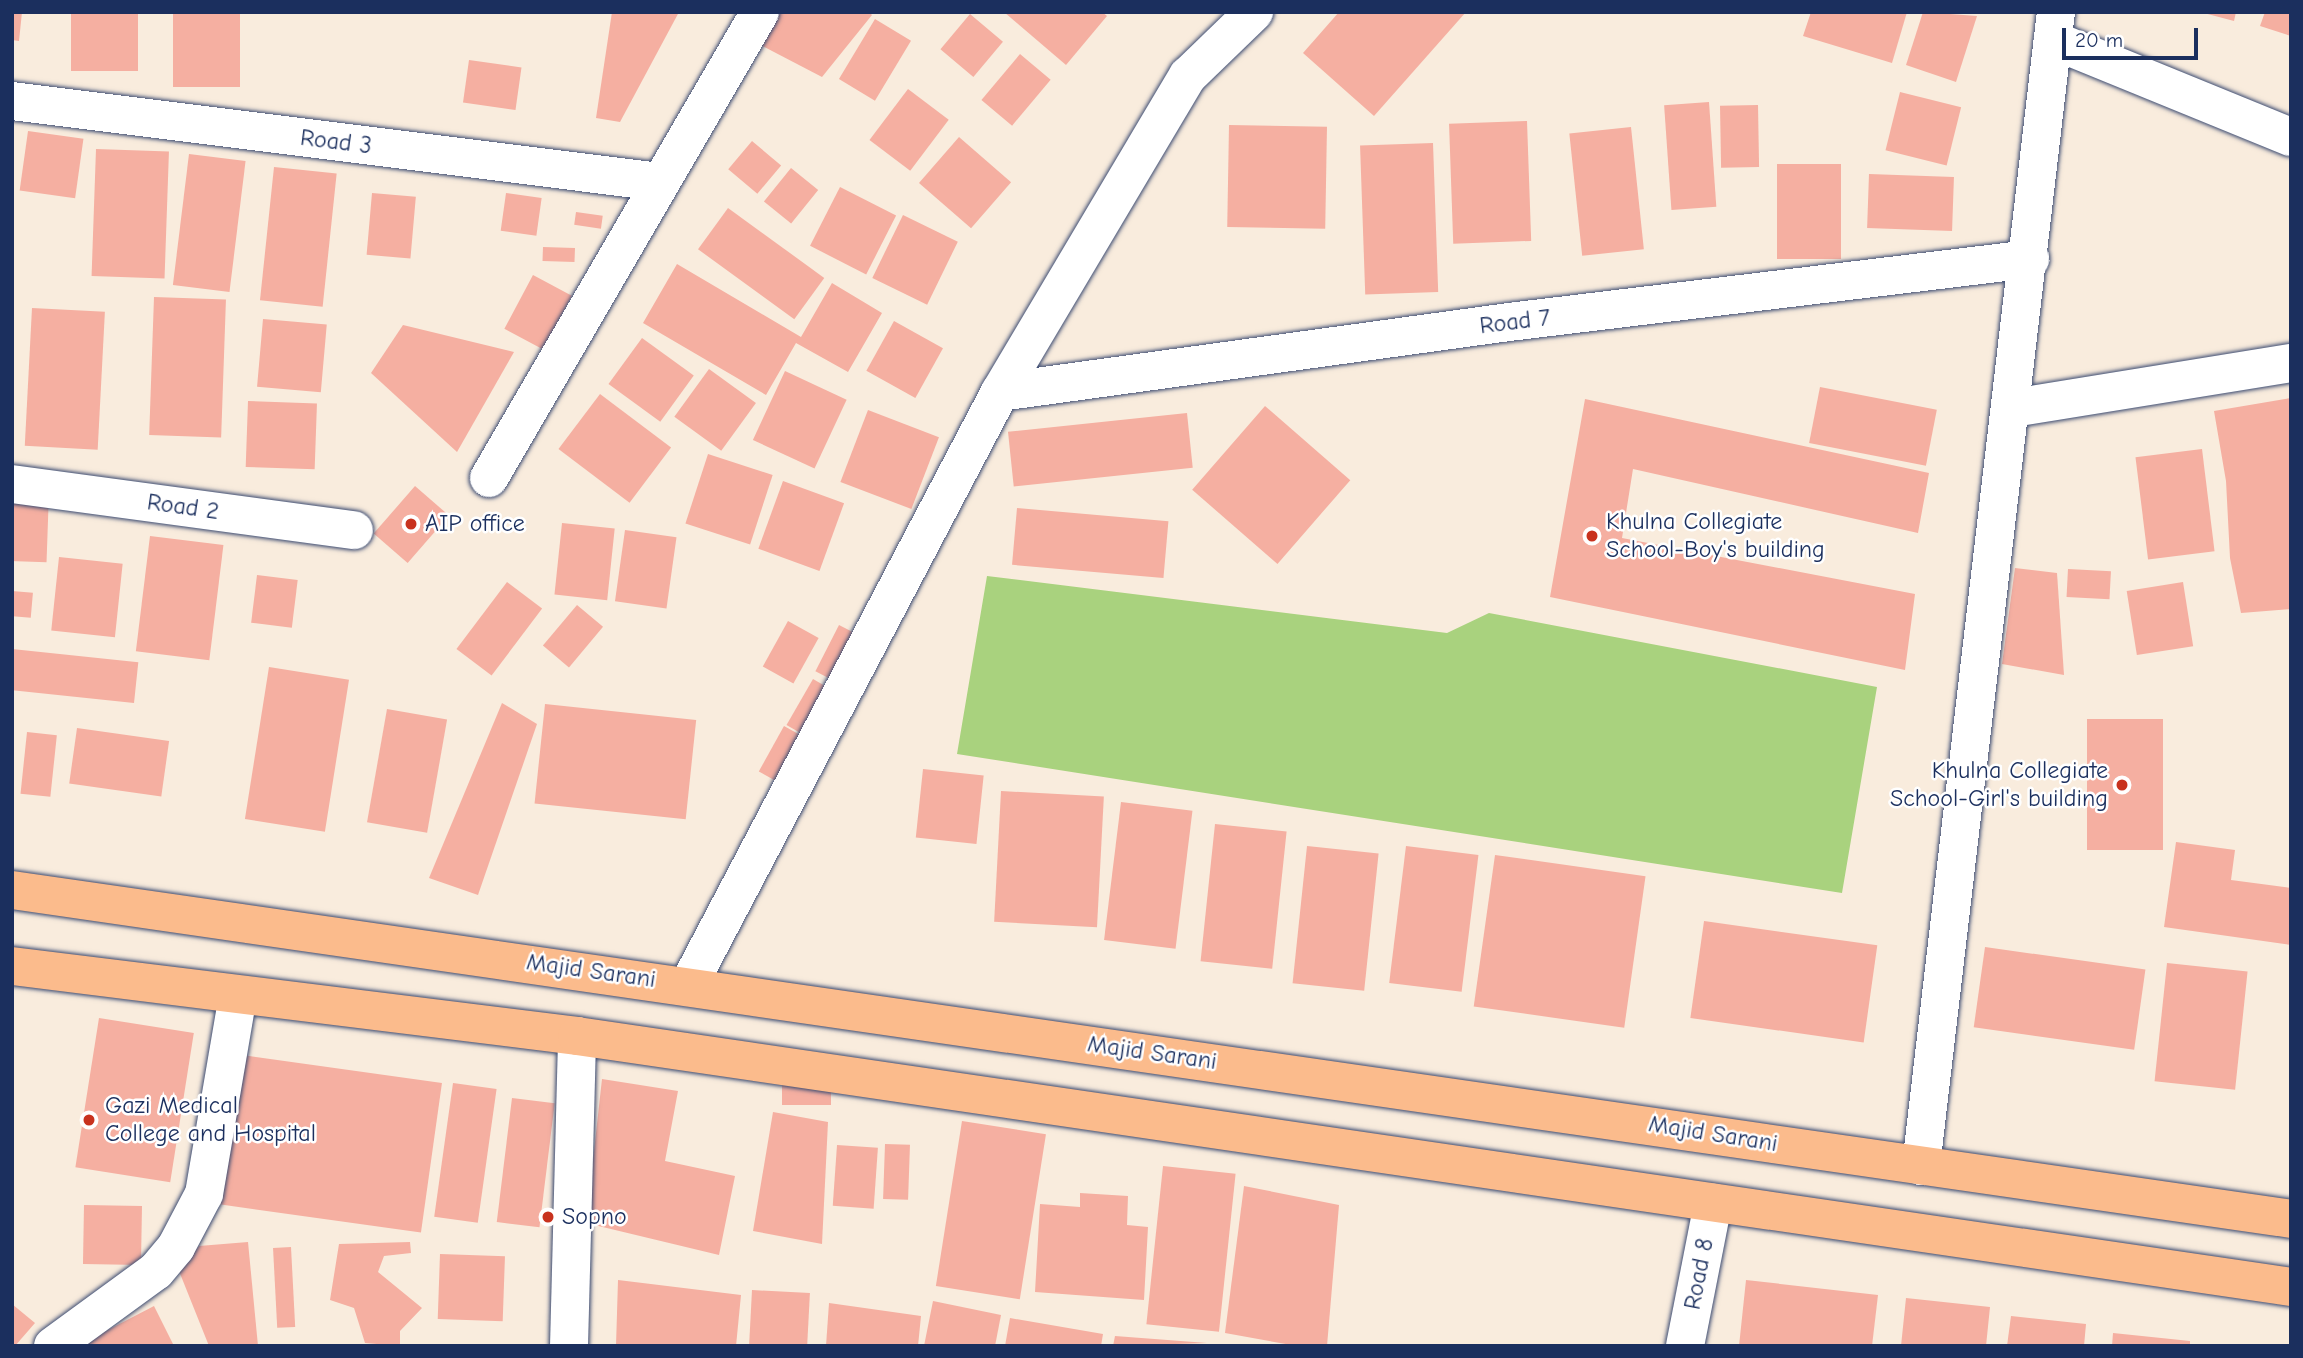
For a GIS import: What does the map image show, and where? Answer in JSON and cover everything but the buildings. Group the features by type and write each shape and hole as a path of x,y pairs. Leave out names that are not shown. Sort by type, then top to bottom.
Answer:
{"main road":[{"name":"Majid Sarani","path":"12,890 2291,1219"},
{"path":"12,966 577,1036 2291,1287"}],"street":[{"path":"489,478 760,12"},
{"path":"688,986 1000,392 1188,76 1255,12"},
{"path":"1921,1166 2031,259 2054,26 2291,137"},
{"name":"Road 3","path":"12,101 660,183"},
{"name":"Road 7","path":"1000,392 1496,324 2031,259"},
{"path":"2013,408 2291,363"},
{"name":"Road 2","path":"12,484 354,530"},
{"path":"53,1346 156,1271 176,1247 204,1194 238,995"},
{"path":"569,1346 577,1036"},
{"name":"Road 8","path":"1685,1346 1713,1203"}],"green space":[{"path":"987,576 1447,633 1489,613 1877,687 1842,893 957,754"}],"place":[{"name":"AIP office","path":"411,524"},
{"name":"Khulna Collegiate School-Boy's building","path":"1592,536"},
{"name":"Khulna Collegiate School-Girl's building","path":"2122,785"},
{"name":"Gazi Medical College and Hospital","path":"89,1120"},
{"name":"Sopno","path":"548,1217"}]}
